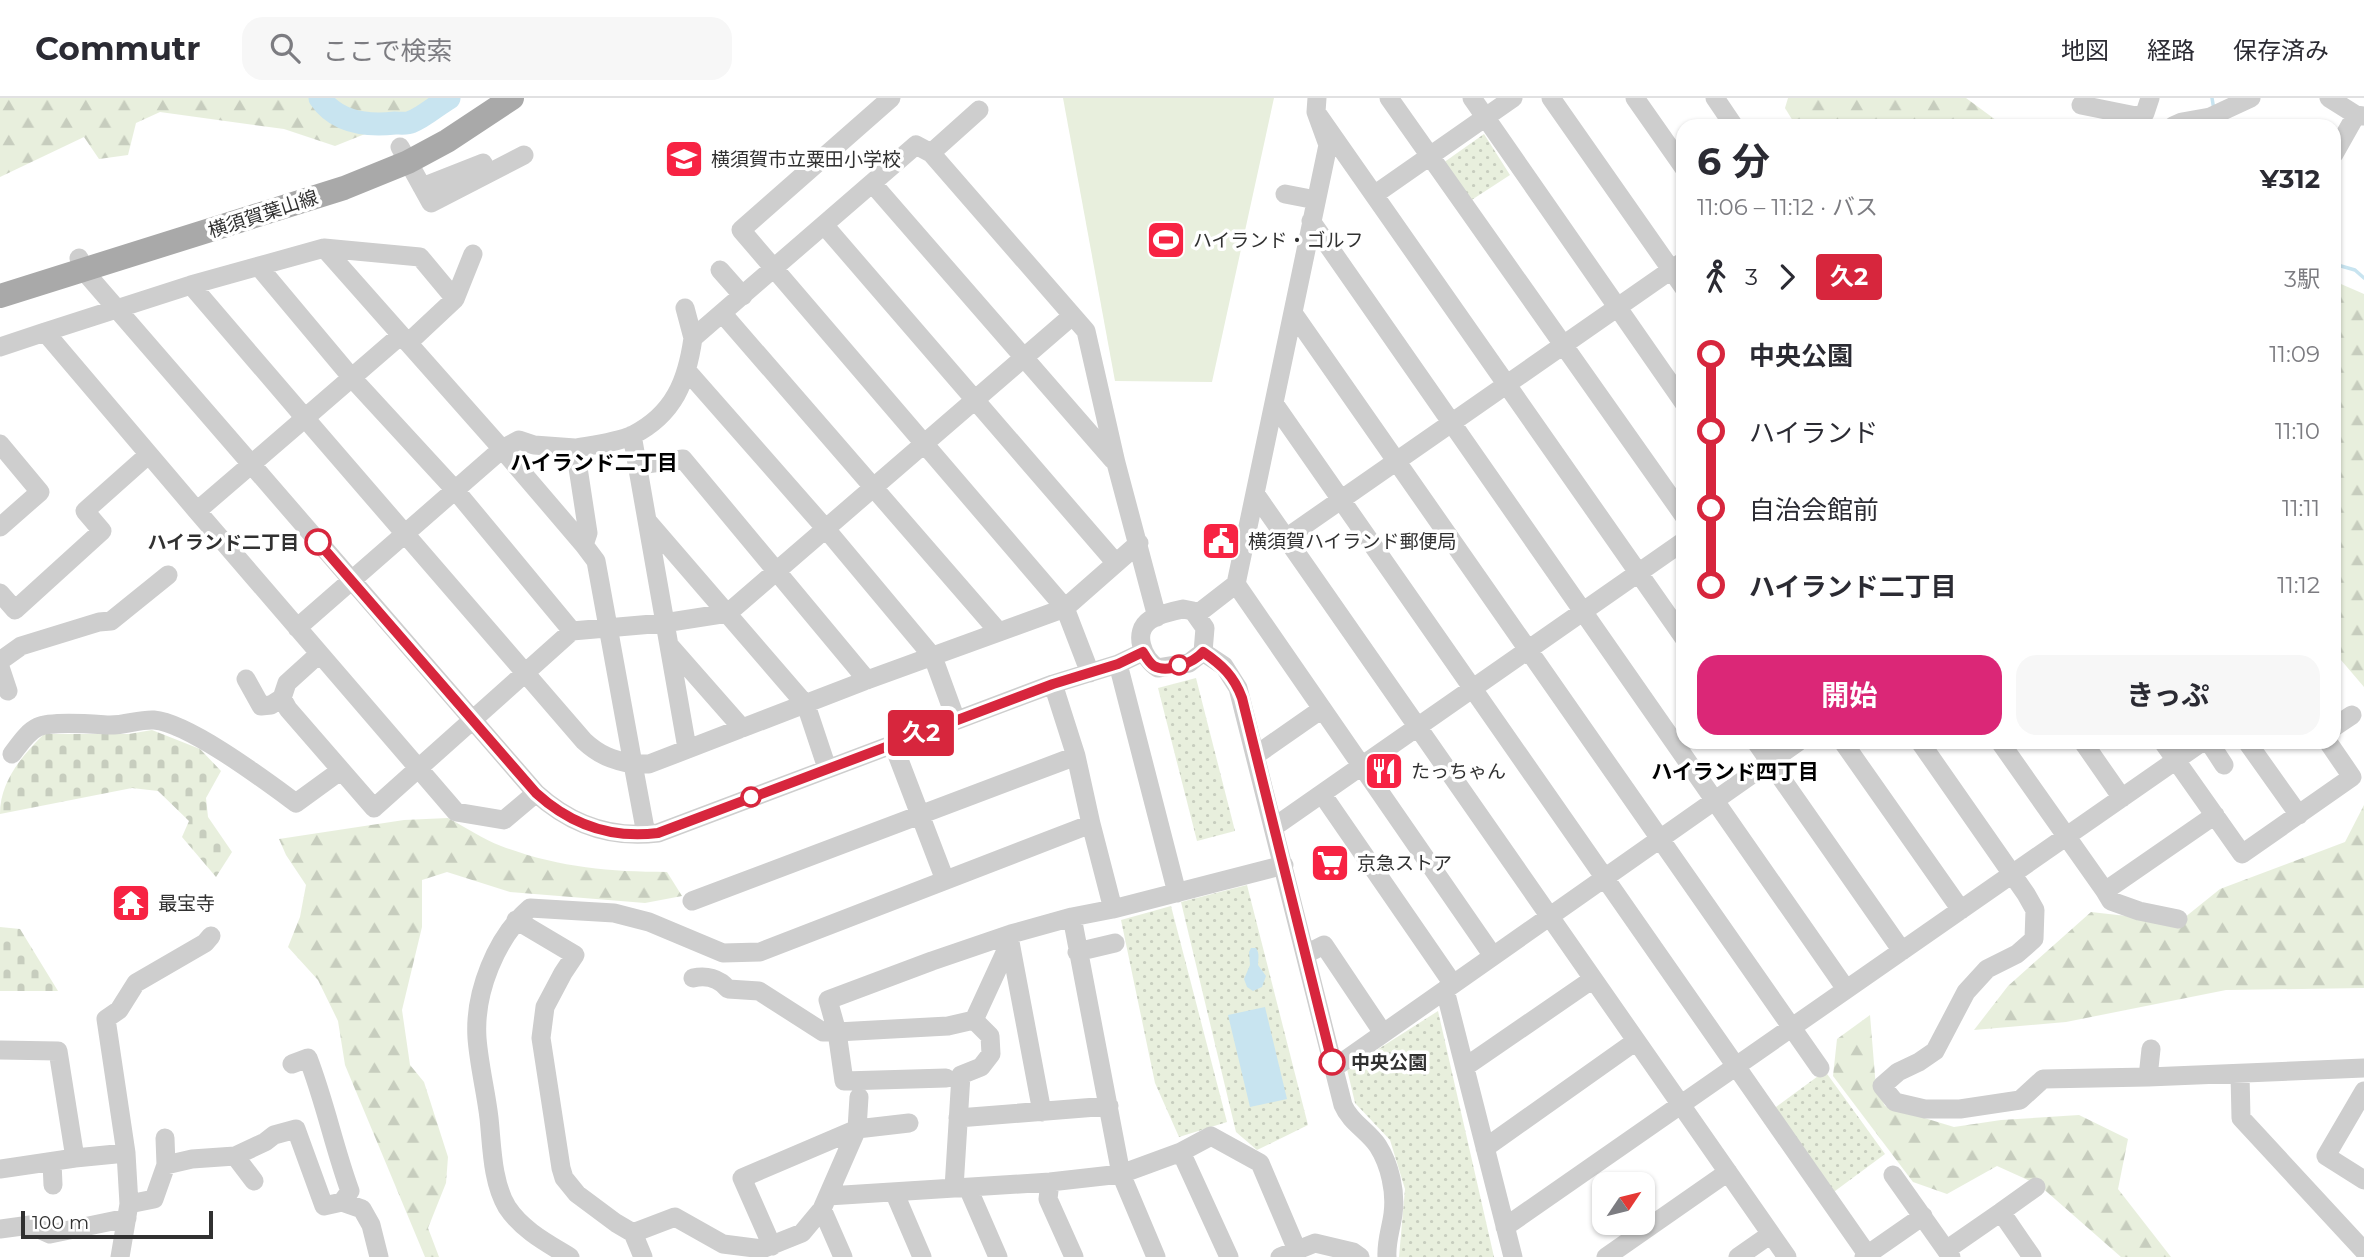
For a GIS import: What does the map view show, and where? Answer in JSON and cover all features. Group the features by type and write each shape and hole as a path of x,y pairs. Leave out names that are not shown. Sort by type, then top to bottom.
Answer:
{"main road":[{"name":"横須賀葉山線","path":"0,282 81,264 344,188 404,155 482,98"},
{"name":"横須賀葉山線","path":"404,155 447,141 512,98"},
{"name":"横須賀葉山線","path":"0,296 81,264"}],"street":[{"path":"891,98 741,230 1065,608 1090,673"},
{"path":"1390,98 1676,505"},
{"path":"1472,98 1676,391"},
{"path":"1374,195 1513,98"},
{"path":"1551,98 1676,264"},
{"path":"1634,98 1676,157"},
{"path":"2081,105 2136,116 2145,113 2150,98"},
{"path":"2199,119 2210,117 2251,98"},
{"path":"2329,98 2360,115 2341,144"},
{"path":"1722,101 1731,119"},
{"path":"1316,105 1374,195 1676,627"},
{"path":"1196,615 1237,584 1328,145 1316,105"},
{"path":"931,153 979,110"},
{"path":"693,338 916,145 931,153 1086,331 1116,463 1157,617"},
{"path":"404,155 431,203 523,150"},
{"path":"872,183 1116,463"},
{"path":"1285,194 1316,200"},
{"path":"1311,221 1676,744"},
{"path":"824,225 1115,562"},
{"path":"324,248 502,449 596,561 646,834"},
{"path":"0,347 191,285 324,248 420,257 455,299"},
{"path":"197,511 352,378 455,299 473,254"},
{"path":"81,264 116,309 536,793 559,812 587,826 621,834 658,833 1053,684 1118,664 1143,652"},
{"path":"1286,538 1676,266"},
{"path":"259,267 352,378 456,491 572,631"},
{"path":"720,270 743,296"},
{"path":"191,285 525,674 596,752 610,760 649,764 867,680 1065,608 1139,543"},
{"path":"297,628 502,449 519,440 534,445 575,448 632,435 654,420 667,408 688,372 693,338 685,308"},
{"path":"722,313 998,631"},
{"path":"1293,313 1820,1068"},
{"path":"282,698 288,709 340,771 374,807 572,631 664,623 729,613 1072,316"},
{"path":"45,332 456,813 504,820 536,793"},
{"path":"688,372 826,529 933,657 956,720"},
{"path":"1275,405 1867,1256 1923,1216"},
{"path":"632,435 687,748"},
{"path":"0,444 40,492 0,527"},
{"path":"575,448 588,533 584,545"},
{"path":"0,593 15,610 102,531 85,511 148,455"},
{"path":"639,465 683,459 867,680"},
{"path":"1256,495 1787,1257"},
{"path":"648,522 806,705 827,768"},
{"path":"1274,827 1676,547"},
{"path":"0,661 21,646 99,622 111,621 168,575"},
{"path":"1237,584 1493,956"},
{"path":"1183,609 1193,611 1205,628 1203,652 1189,663 1162,668 1154,666 1143,652 1141,638 1149,621 1157,617 1183,609"},
{"path":"668,644 742,728"},
{"path":"1203,652 1224,666 1234,679 1242,698 1346,1112 1377,1145 1390,1177 1394,1205 1387,1257"},
{"path":"246,679 261,706 271,705 282,698 287,683 319,654"},
{"path":"1118,664 1177,892"},
{"path":"0,667 8,691"},
{"path":"1053,684 1076,756 1113,909"},
{"path":"1256,755 1322,709"},
{"path":"2341,722 2352,715"},
{"path":"12,754 28,734 39,726 83,723 122,726 154,720 186,731 211,744 296,803 340,771"},
{"path":"893,744 945,880"},
{"path":"1679,749 1846,989"},
{"path":"1761,749 1902,951"},
{"path":"1334,1068 1788,749"},
{"path":"1848,749 1961,910"},
{"path":"1925,749 2035,910 2034,939 2017,954 1987,969 1966,992 1935,1051 1898,1072 1882,1086 1895,1102 1925,1109 1960,1109 2020,1100 2043,1079 2364,1068"},
{"path":"2005,749 2111,901 2138,911 2178,919"},
{"path":"2089,749 2122,798"},
{"path":"2168,749 2242,854 2352,778 2333,749"},
{"path":"1505,1227 2192,749"},
{"path":"2213,749 2224,765"},
{"path":"2252,749 2299,815"},
{"path":"692,901 1076,756"},
{"path":"1322,794 1449,987 1465,1068 1513,1257"},
{"path":"2105,891 2215,816"},
{"path":"570,1257 525,1228 507,1207 497,1183 477,1037 481,1000 497,948 516,920 530,908 614,913 649,922 723,953 760,952 1091,824"},
{"path":"946,1078 845,1081 837,1032 828,1000 932,961 1072,917 1284,865"},
{"path":"1072,917 1121,1174 1156,1257"},
{"path":"516,920 575,955 545,1007 541,1038 564,1178 577,1194 633,1233 643,1257"},
{"path":"120,1257 128,1211 126,1153 106,1019 119,1010 136,983 205,943 211,936"},
{"path":"974,1020 1010,938"},
{"path":"1010,938 1042,1112"},
{"path":"1077,952 1115,943"},
{"path":"1311,951 1324,945 1383,1032"},
{"path":"693,978 704,975 723,983 728,989 760,991 823,1032 948,1026 974,1020"},
{"path":"1465,1068 1593,979"},
{"path":"974,1020 990,1035 991,1054 981,1067 961,1075 958,1118 961,1188 998,1257"},
{"path":"1485,1148 1636,1041"},
{"path":"2148,1077 2151,1049"},
{"path":"0,1050 58,1051 75,1158"},
{"path":"292,1064 308,1058 323,1096 337,1156 350,1191 342,1202"},
{"path":"2240,1074 2241,1118 2364,1251"},
{"path":"2364,1091 2326,1156 2364,1180"},
{"path":"633,1233 675,1217 722,1250 762,1249 802,1233 825,1203 857,1129 859,1097"},
{"path":"958,1118 1109,1106"},
{"path":"772,1246 742,1178 857,1129 909,1123"},
{"path":"166,1166 192,1159 235,1156 274,1135 296,1129 324,1206 342,1202 362,1209 370,1225 379,1257"},
{"path":"825,1203 895,1194 1121,1174 1181,1152 1210,1136 1260,1163 1297,1253 1315,1243 1353,1252 1360,1257"},
{"path":"0,1229 30,1225 50,1234 128,1211 154,1199 166,1166 165,1138"},
{"path":"1181,1152 1229,1257"},
{"path":"0,1169 126,1153"},
{"path":"235,1156 254,1181"},
{"path":"311,1166 337,1156"},
{"path":"52,1162 54,1185"},
{"path":"1606,1257 1728,1172"},
{"path":"1894,1175 1948,1253 2036,1187"},
{"path":"1049,1182 1048,1199 1074,1257"},
{"path":"895,1194 922,1257"},
{"path":"825,1203 844,1257"},
{"path":"2001,1212 2032,1257"},
{"path":"1738,1257 1771,1234"}],"green space":[{"path":"0,98 455,98 335,146 284,129 160,112 136,123 128,155 99,159 84,137 0,177"},
{"name":"ハイランド・ゴルフ","path":"1063,98 1274,98 1212,382 1115,381"},
{"path":"1788,98 1966,98 1994,119 1792,119 1785,108"},
{"path":"1484,134 1510,175 1470,201 1443,163"},
{"path":"2341,284 2364,294 2364,687 2341,660"},
{"path":"1196,678 1235,831 1197,841 1158,688"},
{"path":"152,730 200,749 221,771 206,798 208,817 232,852 216,877 182,837 189,821 158,791 132,788 0,814 8,780 20,760 44,734 129,734"},
{"path":"2364,805 2364,988 2226,990 2066,1022 1974,1030 2008,986 2091,912 2179,922 2220,889 2345,842"},
{"path":"448,818 494,843 542,859 603,869 667,872 682,896 645,903 510,892 447,872 422,880 422,927 402,1010 410,1065 424,1082 448,1157 446,1183 428,1228 439,1257 425,1257 345,1065 338,1021 318,980 288,947 300,917 306,885 279,839 404,820"},
{"path":"1247,885 1308,1125 1257,1150 1236,1132 1181,902"},
{"path":"1171,906 1227,1122 1179,1137 1155,1083 1121,920"},
{"path":"0,927 20,929 58,991 0,991"},
{"path":"1438,1011 1494,1257 1399,1257 1405,1189 1390,1140 1355,1103 1347,1069"},
{"path":"1870,1015 1876,1088 1885,1106 1954,1127 2001,1120 2079,1115 2128,1139 2118,1189 2171,1257 2121,1257 2039,1185 1997,1166 1947,1194 1913,1182 1833,1076 1837,1039"},
{"path":"1825,1071 1885,1154 1831,1194 1772,1110"}],"water":[{"path":"1251,948 1256,948 1258,965 1266,976 1262,987 1253,991 1247,987 1244,979 1250,965"},
{"path":"1265,1007 1287,1099 1250,1107 1228,1015"}],"waterway":[{"path":"320,98 344,118 374,124 409,123 449,98"},
{"path":"2212,98 2214,110"},
{"path":"2341,266 2355,270 2364,278"}],"bus line":[{"name":"久2","path":"318,542 536,793 572,819 587,826 621,834 658,833 1053,684 1118,664 1143,652 1154,666 1167,668 1189,663 1203,652 1224,666 1234,679 1242,698 1332,1062"}],"place":[{"name":"横須賀市立粟田小学校","path":"684,159"},
{"name":"ハイランド・ゴルフ","path":"1166,240"},
{"name":"横須賀ハイランド郵便局","path":"1221,541"},
{"name":"ハイランド二丁目","path":"318,542"},
{"name":"たっちゃん","path":"1384,771"},
{"name":"京急ストア","path":"1330,863"},
{"name":"最宝寺","path":"131,903"},
{"name":"中央公園","path":"1332,1062"}],"district":[{"name":"ハイランド二丁目","path":"594,462"},
{"name":"ハイランド四丁目","path":"1735,771"}]}
